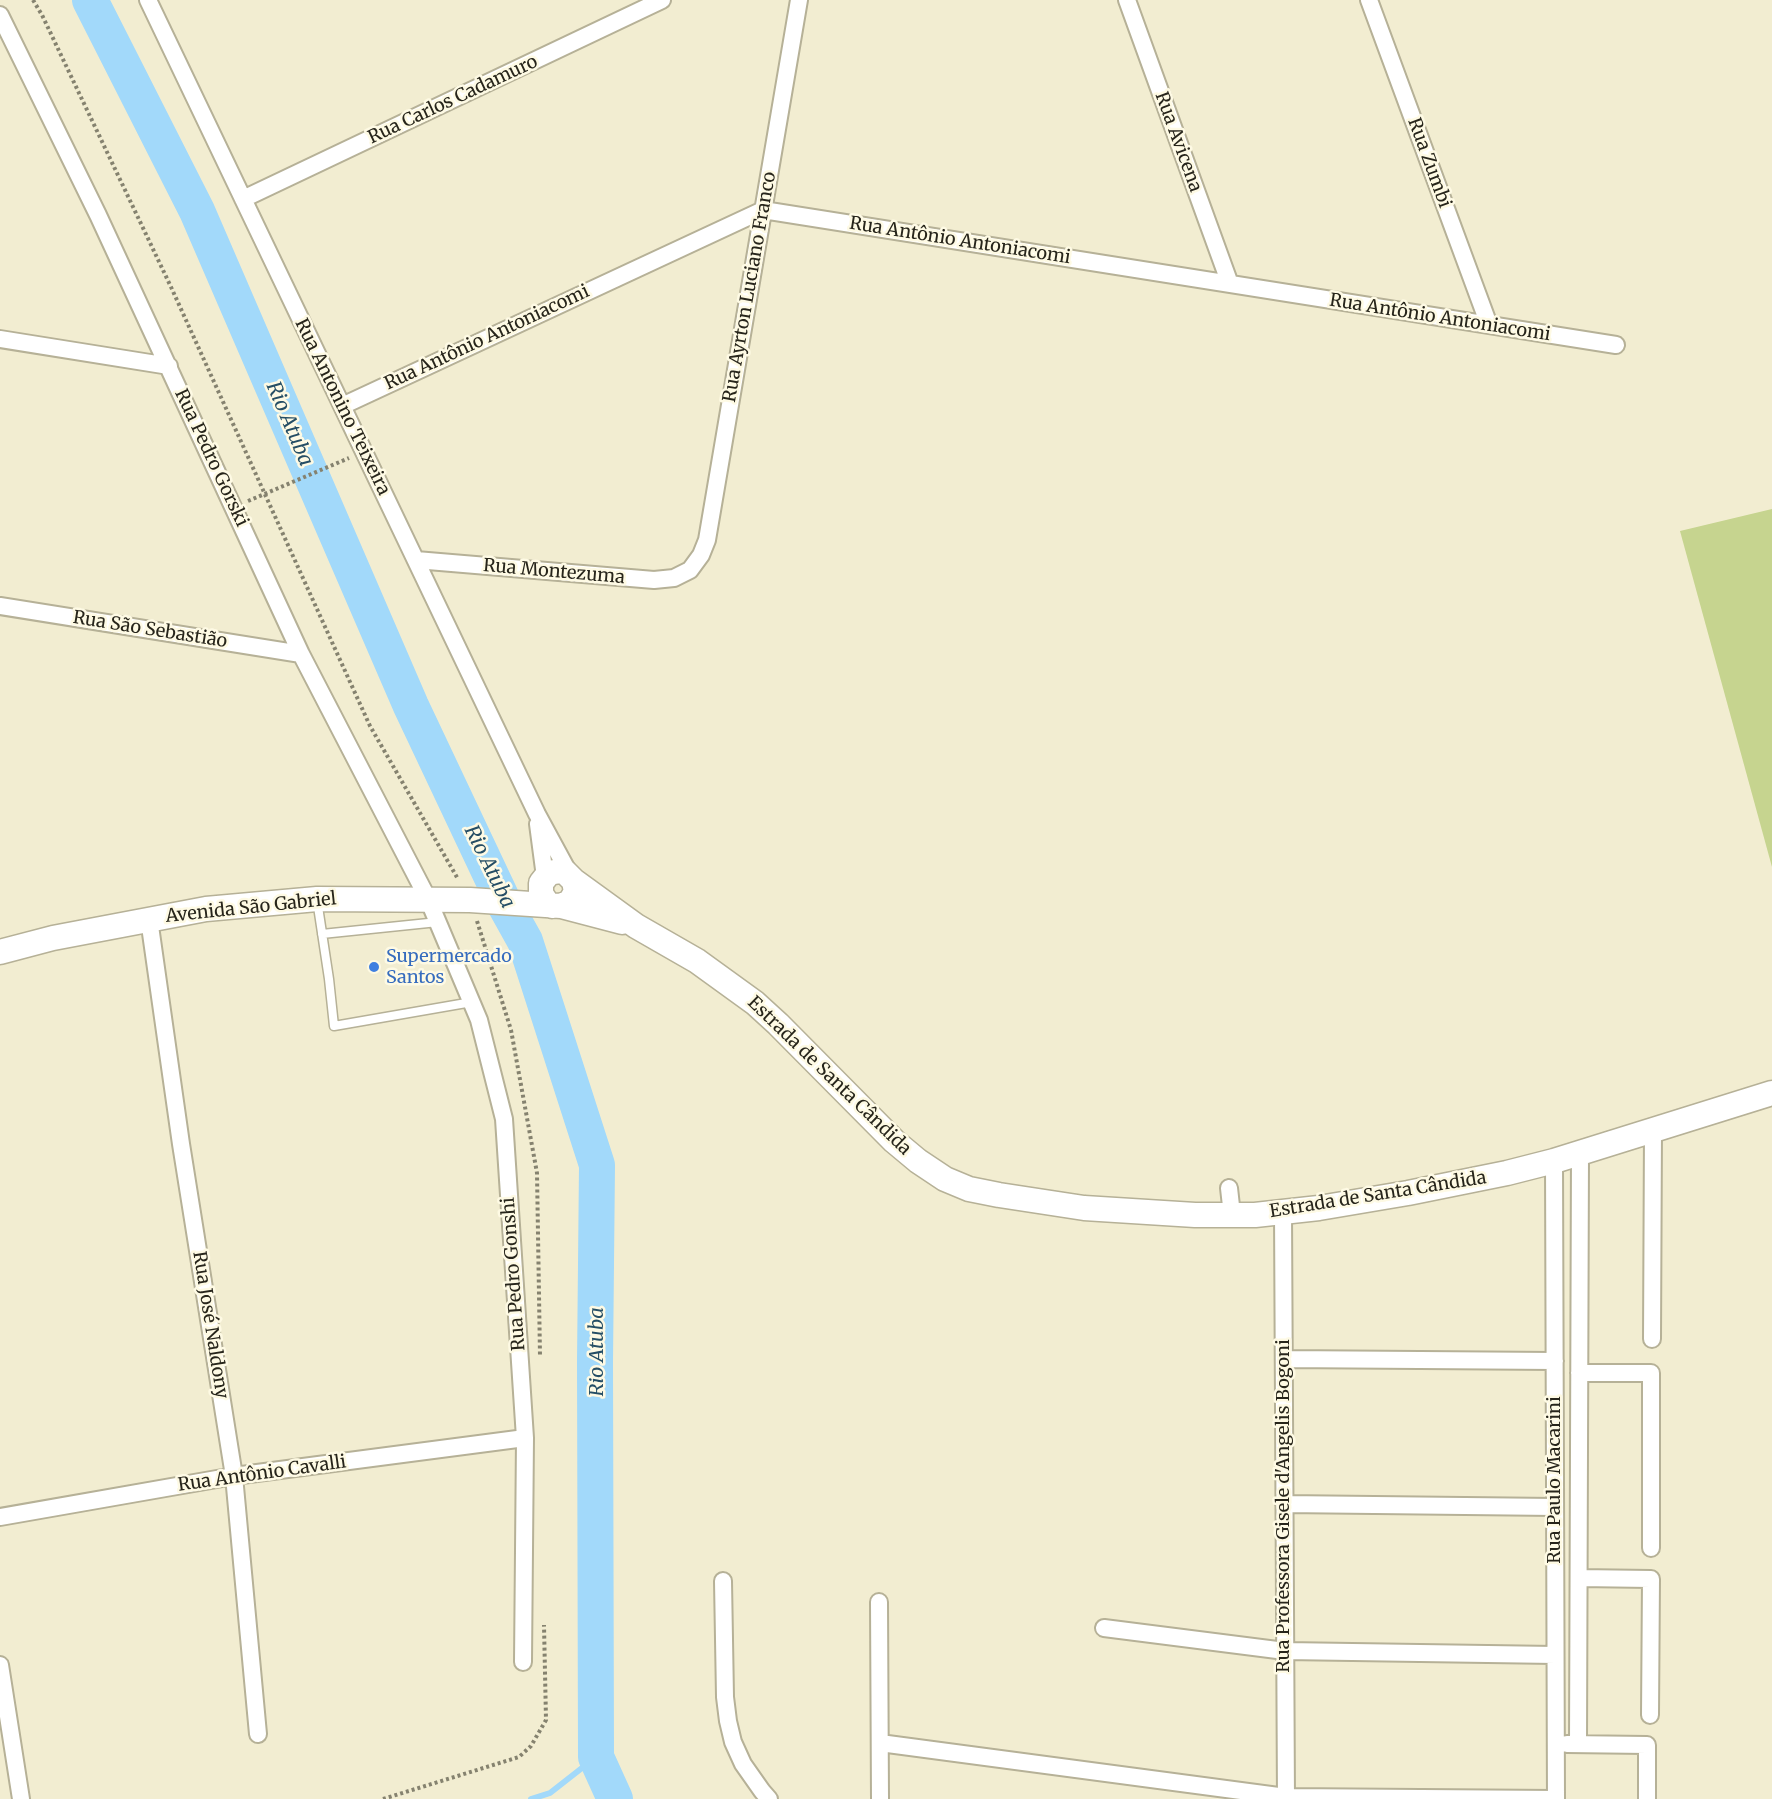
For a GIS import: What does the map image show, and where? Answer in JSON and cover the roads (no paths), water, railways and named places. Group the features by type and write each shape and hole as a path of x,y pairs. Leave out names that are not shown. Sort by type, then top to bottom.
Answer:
{"main road":[{"path":"511,902 543,880 549,873 560,871 572,878 576,892 574,897 570,902 557,906 547,903 541,894 543,880"},
{"name":"Estrada de Santa Cândida","path":"572,878 636,926 697,961 755,1003 894,1141 918,1161 945,1179 969,1189 999,1195 1073,1206 1142,1212 1232,1215 1331,1206 1461,1184 1554,1161 1772,1093"},
{"name":"Avenida São Gabriel","path":"0,952 53,938 206,909 317,899 470,900"},
{"name":"Estrada de Santa Cândida","path":"470,900 557,906 636,926"}],"street":[{"name":"Rua Antonino Teixeira","path":"148,0 537,814 572,878"},
{"name":"Rua Carlos Cadamuro","path":"243,200 662,0"},
{"name":"Rua Ayrton Luciano Franco","path":"690,570 701,555 707,540 799,0"},
{"name":"Rua Avicena","path":"1127,0 1230,284"},
{"name":"Rua Zumbi","path":"1369,0 1489,325"},
{"name":"Rua Pedro Gorski","path":"0,16 98,214 301,654 428,899"},
{"name":"Rua Antônio Antoniacomi","path":"342,406 763,210 1616,345"},
{"path":"0,339 169,366"},
{"name":"Rua Montezuma","path":"416,561 654,580 674,578 690,570"},
{"name":"Rua São Sebastião","path":"0,606 301,654"},
{"name":"Rua Antonino Teixeira","path":"537,814 543,880"},
{"name":"Rua Pedro Gonshi","path":"428,899 480,1020 504,1119 525,1438 523,1662"},
{"name":"Rua José Naldony","path":"149,919 181,1144 234,1476 258,1734"},
{"path":"1652,1339 1653,1130"},
{"path":"1578,1744 1580,1152"},
{"name":"Rua Paulo Macarini","path":"1554,1161 1556,1799"},
{"path":"1229,1188 1232,1215"},
{"name":"Rua Professora Gisele d'Angelis Bogoni","path":"1283,1212 1286,1798"},
{"path":"1284,1359 1555,1361"},
{"path":"1580,1373 1651,1374 1651,1548"},
{"name":"Rua Antônio Cavalli","path":"0,1517 234,1476 525,1438"},
{"path":"1284,1504 1555,1507"},
{"path":"1579,1578 1651,1579 1650,1715"},
{"path":"723,1581 725,1697 728,1721 733,1742 743,1764 769,1799"},
{"path":"879,1602 880,1799"},
{"path":"1104,1628 1285,1651 1556,1655"},
{"path":"0,1665 21,1799"},
{"path":"880,1743 1286,1798 1556,1799"},
{"path":"1556,1743 1647,1745 1647,1799"}],"lane":[{"path":"317,899 334,1026 472,1002"},
{"path":"322,934 438,922"}],"waterway":[{"name":"Rio Atuba","path":"90,0 197,211 411,706 505,905 525,941 597,1165 596,1757 615,1799"},
{"path":"531,1799 550,1793 596,1757"}],"place":[{"name":"Supermercado Santos","path":"374,967"}]}
